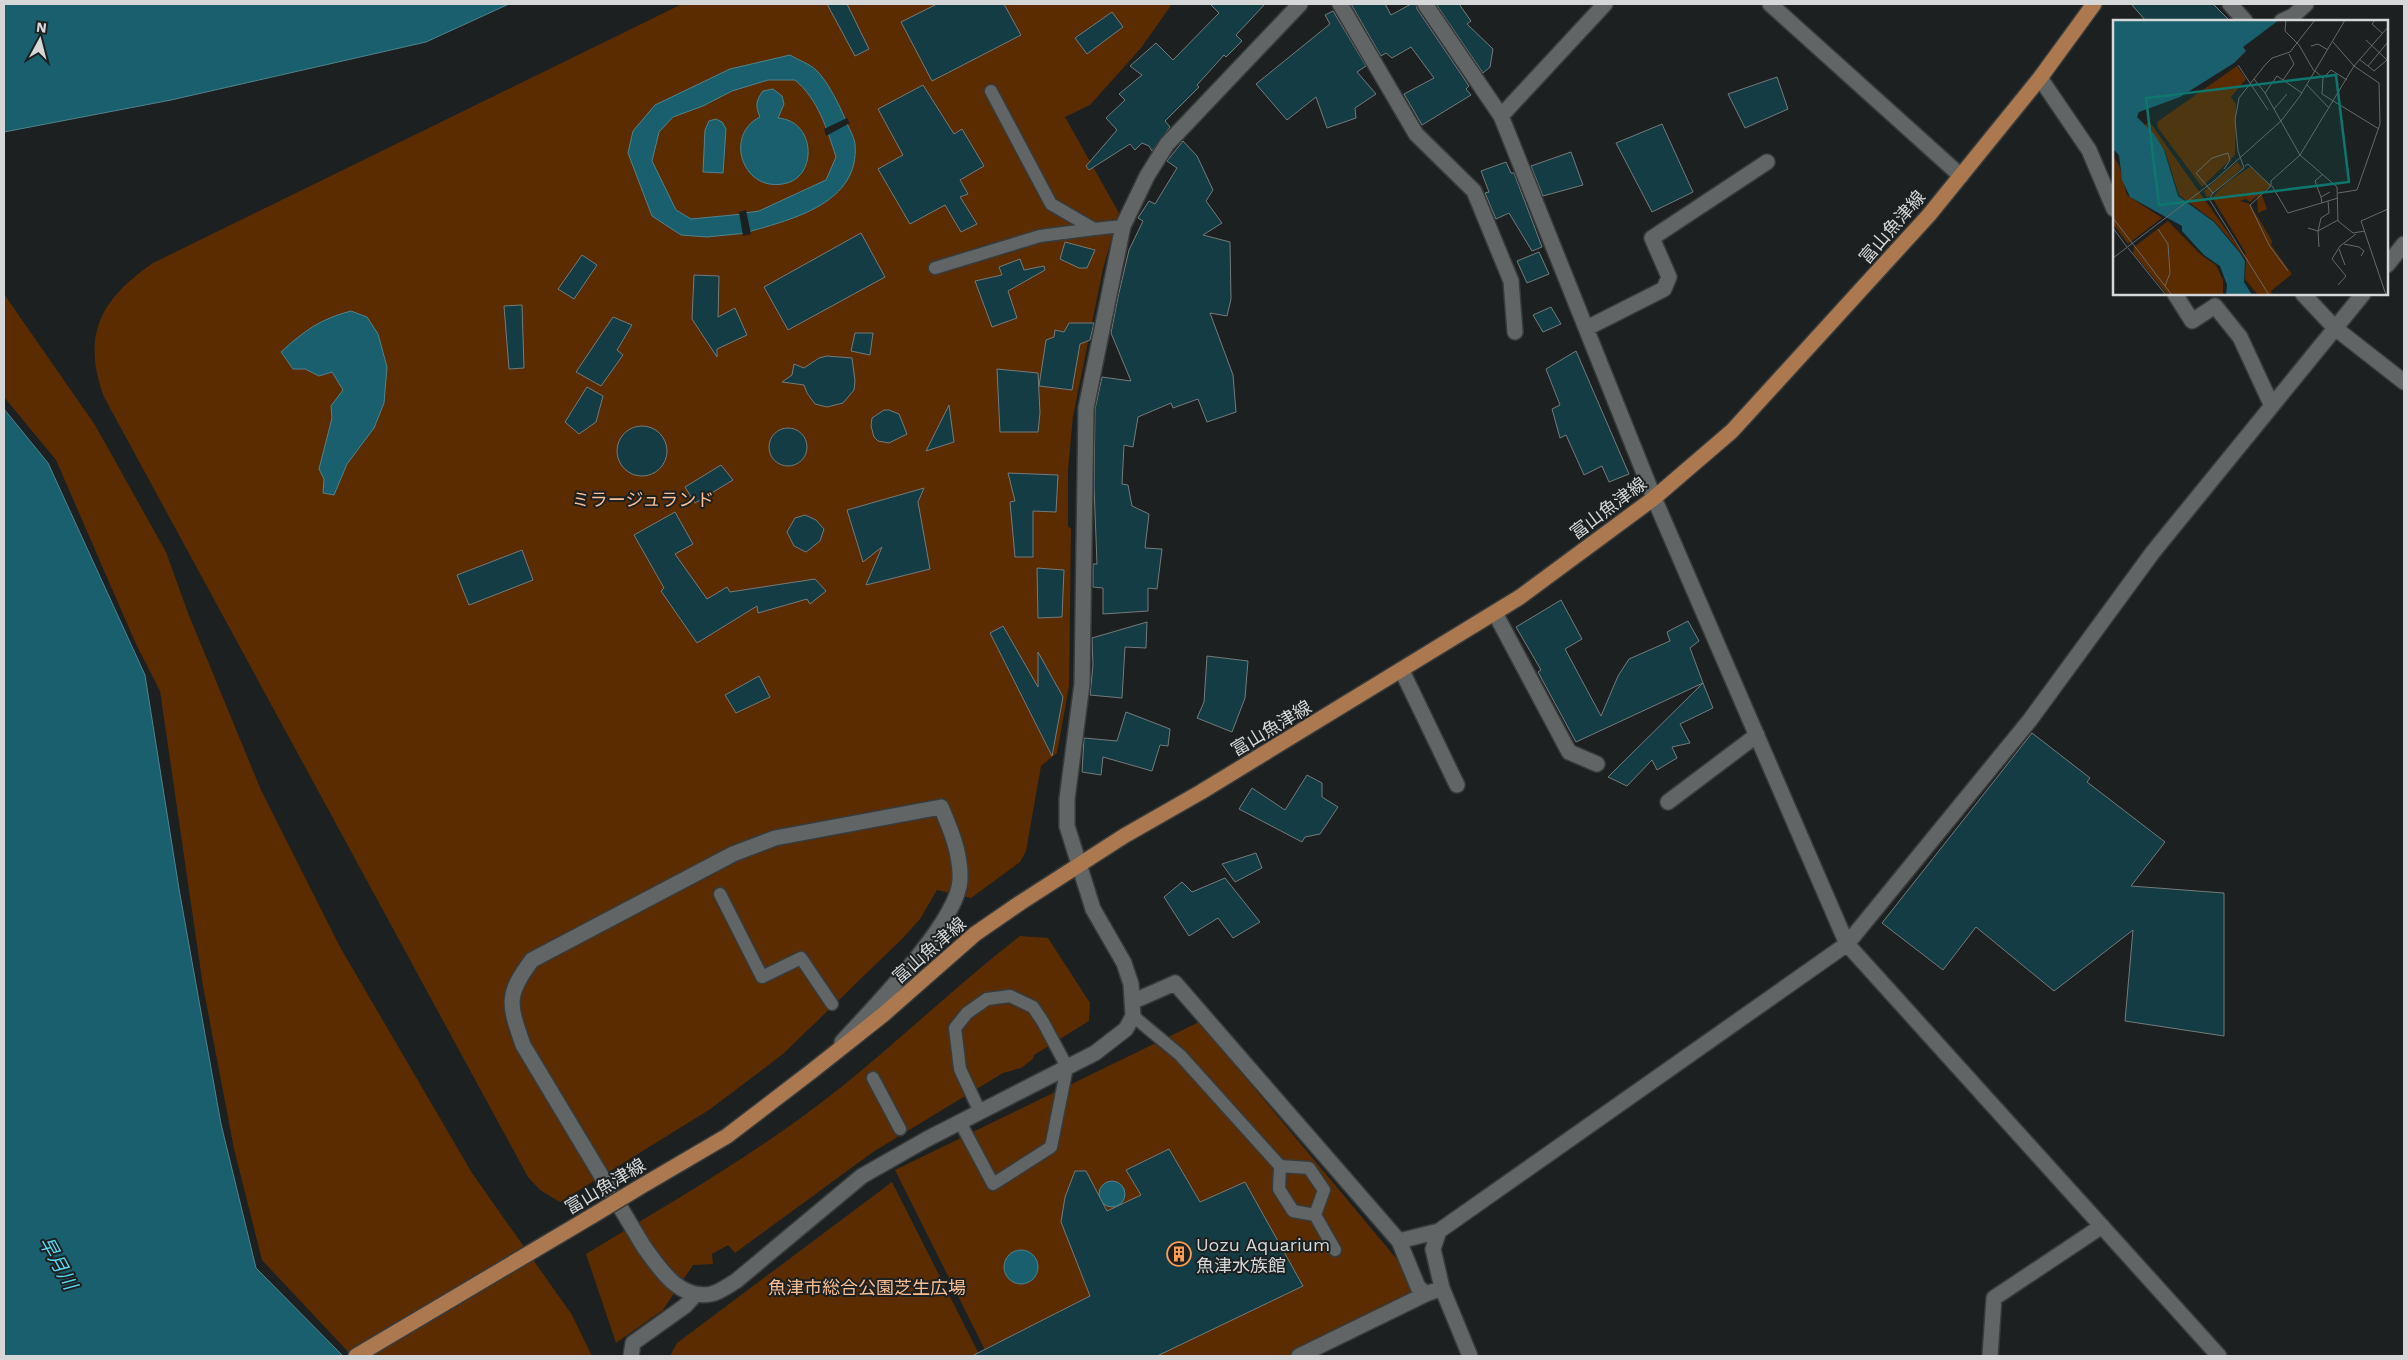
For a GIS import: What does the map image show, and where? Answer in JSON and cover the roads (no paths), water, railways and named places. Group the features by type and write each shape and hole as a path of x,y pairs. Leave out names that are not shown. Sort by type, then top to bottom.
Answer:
{"main road":[{"name":"富山魚津線","path":"356,1356 727,1136 884,1014 975,934 1079,865 1402,671 1520,597 1654,498 1732,431 1929,215 2040,78 2094,4"}],"street":[{"path":"826,1060 904,972 946,919 955,900 960,882 958,859 952,833 941,807 775,838 733,854 532,960 516,982 511,1010 523,1045 644,1247 665,1276 681,1288 696,1294 713,1294 736,1281 862,1176 960,1122 1095,1053 1126,1028 1134,1009 1131,984 1124,963 1093,909 1067,826 1067,799 1082,684 1086,408 1123,226 1147,176 1167,144 1300,4"},
{"path":"1340,4 1416,134 1474,191 1511,281 1515,332"},
{"path":"1425,4 1501,116 1654,498 1847,944 2219,1356"},
{"path":"1501,116 1605,4"},
{"path":"1770,4 1961,176"},
{"path":"2230,4 2244,20"},
{"path":"2284,20 2293,16 2306,4"},
{"path":"2040,78 2089,150 2113,206"},
{"path":"1586,328 1664,289 1669,277 1652,238 1767,162"},
{"path":"2388,264 2404,244"},
{"path":"2176,295 2192,321 2216,306 2240,337 2272,406"},
{"path":"2304,295 2335,328 2404,382"},
{"path":"1399,1241 1439,1231 1847,944 2030,720 2153,552 2362,295"},
{"path":"1495,613 1569,752 1597,764"},
{"path":"1402,671 1457,785"},
{"path":"1668,802 1757,735"},
{"path":"1134,1009 1176,983 1399,1241 1418,1287 1426,1294"},
{"path":"1990,1356 1994,1298 2102,1226"},
{"path":"1439,1231 1433,1249 1442,1288 1470,1356"},
{"path":"1299,1356 1442,1288"},
{"path":"632,1356 633,1344 684,1306 696,1294"}],"lane":[{"path":"990,91 1051,204 1094,229"},
{"path":"934,268 1040,236 1123,226"},
{"path":"720,894 762,977 801,958 832,1004"},
{"path":"960,1122 993,1184 1051,1147 1067,1067 1044,1022 1032,1007 1010,996 987,999 967,1013 955,1028 960,1069 980,1112"},
{"path":"1134,1009 1180,1055 1280,1166 1308,1168 1324,1190 1315,1215 1335,1250"},
{"path":"873,1078 900,1129"},
{"path":"1280,1166 1278,1189 1293,1212 1315,1215"}],"water":[{"path":"4,4 509,4 426,42 171,100 4,132"},
{"path":"790,55 816,70 837,100 855,144 854,164 847,181 835,194 803,214 748,232 745,213 759,211 826,180 836,157 821,115 803,88 795,80 768,80 732,91 703,106 673,117 659,132 652,161 676,210 691,219 743,214 747,233 707,237 681,235 652,216 628,153 633,131 655,105 730,69"},
{"path":"773,89 782,96 784,104 778,118 791,121 800,128 808,149 804,170 797,178 787,183 772,184 759,180 749,172 743,161 741,149 742,137 749,125 760,117 757,110 759,97 763,91"},
{"path":"716,119 722,122 726,129 723,173 703,172 705,130 709,121"},
{"path":"351,311 367,317 378,334 387,367 384,403 374,428 347,464 334,495 323,493 324,479 319,469 332,418 331,406 343,390 332,372 319,376 305,369 293,369 281,352 297,338 321,322"},
{"name":"早月川","path":"4,409 48,463 145,675 179,889 221,1124 256,1268 343,1356 4,1356"},
{"path":"1112,1181 1121,1185 1125,1194 1121,1203 1112,1207 1103,1203 1099,1194 1103,1185"},
{"path":"1021,1250 1028,1251 1033,1255 1037,1260 1037,1274 1033,1279 1028,1283 1021,1284 1014,1283 1009,1279 1005,1274 1004,1267 1005,1260 1009,1255 1014,1251"}],"place":[{"name":"Uozu Aquarium 魚津水族館","path":"1179,1254"}],"park label":[{"name":"ミラージュランド","path":"643,499"},
{"name":"魚津市総合公園芝生広場","path":"867,1287"}]}
